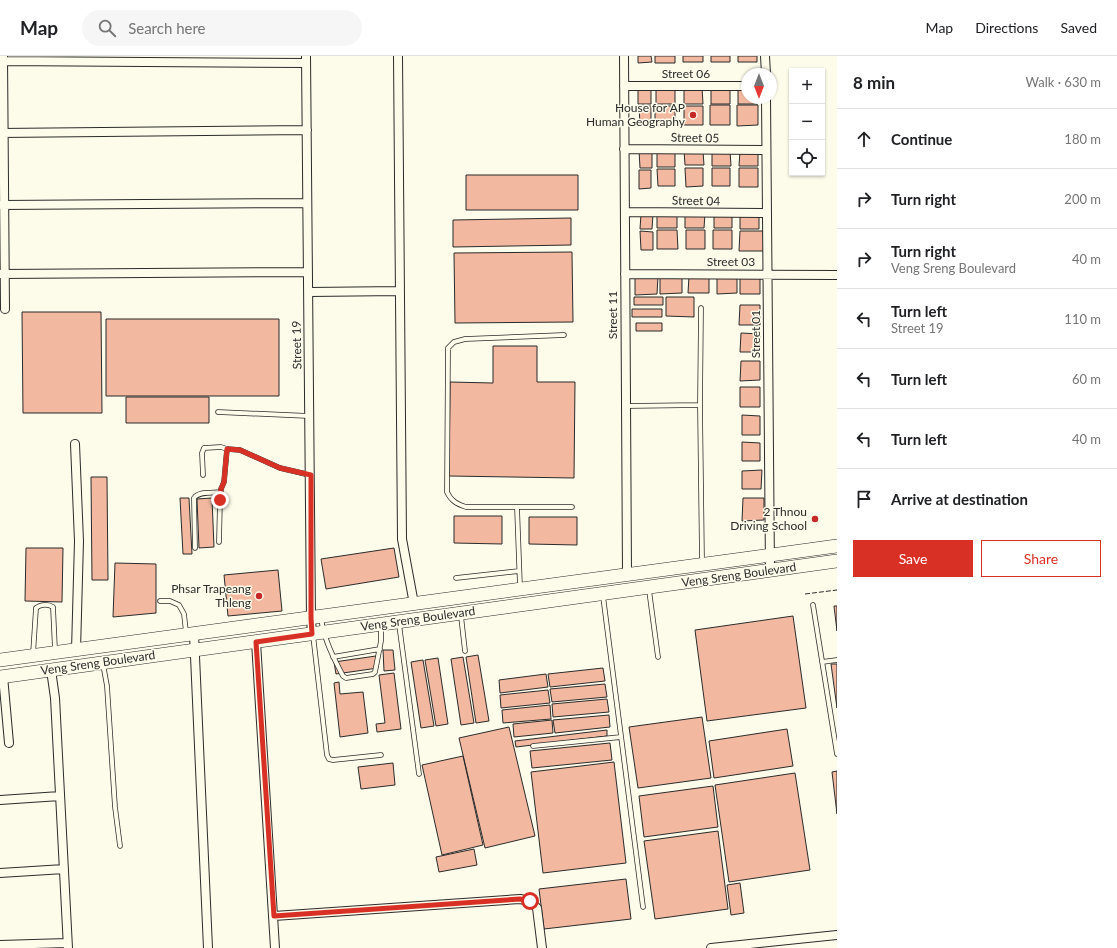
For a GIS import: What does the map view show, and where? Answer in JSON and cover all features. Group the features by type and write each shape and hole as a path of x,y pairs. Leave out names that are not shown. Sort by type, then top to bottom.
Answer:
{"main road":[{"name":"Veng Sreng Boulevard","path":"0,660 837,546"},
{"name":"Veng Sreng Boulevard","path":"2,677 837,562"}],"street":[{"path":"398,56 402,539 414,604"},
{"name":"Street 11","path":"624,56 627,574"},
{"path":"765,56 766,68"},
{"path":"5,309 2,274 2,59 306,59"},
{"name":"Street 19","path":"306,59 311,475 316,617 318,633"},
{"name":"Street 06","path":"624,86 741,86"},
{"name":"Street 01","path":"766,104 770,571"},
{"path":"2,133 307,130"},
{"name":"Street 05","path":"624,149 766,150"},
{"path":"2,205 308,203"},
{"name":"Street 04","path":"625,212 767,213"},
{"path":"2,274 308,272"},
{"name":"Street 03","path":"625,274 837,275"},
{"path":"309,292 400,291"},
{"path":"75,444 79,541 76,650"},
{"path":"190,634 195,650 208,948"},
{"path":"256,642 276,948"},
{"path":"0,945 68,945 55,698 51,670"},
{"path":"2,677 9,743"},
{"path":"0,800 60,796"},
{"path":"0,873 64,869"},
{"path":"274,916 520,899 530,901 537,908 542,948"},
{"path":"711,948 837,935"}],"lane":[{"path":"701,308 700,405 702,564"},
{"path":"564,335 465,339 454,342 448,348 447,492 450,498 457,504 466,507 572,507"},
{"path":"626,406 700,405"},
{"path":"218,412 310,416"},
{"path":"203,475 202,454 204,448 221,447 240,450 280,468 311,475"},
{"path":"219,542 221,492 224,482 227,449"},
{"path":"195,548 195,495 221,492"},
{"path":"517,507 520,589"},
{"path":"456,578 519,571"},
{"path":"649,587 658,657"},
{"path":"603,594 643,907"},
{"path":"160,601 175,603 181,607 190,634"},
{"path":"33,656 36,608 40,605 50,605 53,607 55,653"},
{"path":"813,605 837,754"},
{"path":"460,613 465,651"},
{"path":"399,622 419,774"},
{"path":"318,633 333,656 343,676 346,678 371,676 375,672 380,649 381,624"},
{"path":"318,633 327,755 329,759 333,760 381,755"},
{"path":"333,656 380,649"},
{"path":"822,662 837,660"},
{"path":"103,663 107,686 115,807 120,846"},
{"path":"533,746 621,737"}],"building":[{"path":"638,56 651,56 652,62 638,63"},
{"path":"655,56 675,56 675,63 655,63"},
{"path":"683,56 703,56 703,62 683,62"},
{"path":"711,56 730,56 730,62 711,62"},
{"path":"738,56 757,56 757,62 738,62"},
{"path":"638,87 651,87 651,104 638,104"},
{"path":"656,87 675,87 675,104 656,104"},
{"path":"684,87 702,87 703,104 684,104"},
{"path":"711,87 730,87 730,104 711,104"},
{"path":"738,87 741,87 741,104 738,104"},
{"path":"710,105 730,105 730,125 710,125"},
{"path":"737,105 758,105 758,125 737,126"},
{"path":"639,106 651,106 651,125 640,125"},
{"path":"655,106 675,106 675,125 655,126"},
{"name":"House for AP Human Geography","path":"684,106 703,106 703,125 684,125"},
{"path":"639,150 652,151 652,168 640,168"},
{"path":"657,150 675,151 675,167 657,167"},
{"path":"684,150 703,151 704,165 685,165"},
{"path":"712,151 730,151 731,166 712,166"},
{"path":"740,151 758,151 758,166 739,166"},
{"path":"685,168 703,168 703,186 686,187"},
{"path":"712,168 730,168 730,186 712,186"},
{"path":"739,168 758,168 758,187 739,187"},
{"path":"657,169 675,169 675,186 658,186"},
{"path":"639,170 651,170 651,188 639,189"},
{"path":"466,175 578,175 578,210 466,210"},
{"path":"657,213 677,213 677,228 657,228"},
{"path":"685,213 705,214 704,228 685,228"},
{"path":"641,214 653,214 652,229 640,229"},
{"path":"714,214 732,214 732,228 714,228"},
{"path":"740,214 759,214 759,229 740,229"},
{"path":"571,218 571,245 453,247 453,220"},
{"path":"657,230 677,230 678,249 657,249"},
{"path":"686,230 705,230 705,249 686,249"},
{"path":"713,230 732,230 732,249 713,249"},
{"path":"640,231 653,232 653,250 641,250"},
{"path":"740,231 763,231 764,251 739,251"},
{"path":"572,252 573,322 455,323 454,253"},
{"path":"660,275 682,276 682,293 660,294"},
{"path":"717,275 737,275 737,293 717,294"},
{"path":"740,275 760,276 760,294 740,294"},
{"path":"635,276 658,276 657,294 635,295"},
{"path":"689,276 709,276 709,293 688,293"},
{"path":"634,297 663,297 663,305 634,305"},
{"path":"666,297 694,297 694,317 666,316"},
{"path":"740,305 760,305 760,325 739,325"},
{"path":"632,309 662,309 662,317 632,317"},
{"path":"22,312 101,312 102,413 23,413"},
{"path":"106,319 279,319 279,396 106,396"},
{"path":"636,323 662,323 662,331 636,331"},
{"path":"741,333 760,334 759,352 740,352"},
{"path":"493,346 537,346 537,382 575,382 574,478 449,476 450,382 493,383"},
{"path":"741,361 760,361 760,380 740,381"},
{"path":"740,387 760,387 760,407 740,407"},
{"path":"126,397 209,397 209,423 126,423"},
{"path":"742,415 760,416 760,435 742,435"},
{"path":"742,442 760,443 760,461 742,461"},
{"path":"762,470 761,489 742,489 742,471"},
{"path":"91,477 107,477 108,580 92,580"},
{"path":"180,498 189,498 192,554 183,554"},
{"path":"212,498 214,547 199,548 197,499"},
{"path":"743,498 764,498 764,520 742,521"},
{"path":"454,516 502,516 502,544 454,543"},
{"path":"529,517 577,517 577,545 529,544"},
{"path":"26,548 63,548 62,602 25,601"},
{"path":"394,548 399,577 326,589 321,559"},
{"path":"115,563 156,564 156,613 113,617"},
{"name":"Phsar Trapeang Thleng","path":"278,570 282,611 228,616 224,575"},
{"path":"834,606 837,606 837,631"},
{"path":"793,616 806,708 707,721 695,630"},
{"path":"383,650 393,650 395,670 384,671"},
{"path":"478,655 489,721 476,723 466,657"},
{"path":"376,656 378,668 336,674 334,662"},
{"path":"463,657 474,723 461,725 451,659"},
{"path":"438,658 448,724 436,726 425,660"},
{"path":"423,660 434,726 421,728 411,662"},
{"path":"831,664 837,664 837,708"},
{"path":"603,668 605,681 550,687 548,674"},
{"path":"394,673 401,729 377,732 376,724 385,723 379,675"},
{"path":"546,674 548,687 500,693 499,680"},
{"path":"339,682 340,694 363,692 368,733 340,737 334,683"},
{"path":"605,684 607,697 552,702 550,689"},
{"path":"548,690 550,703 501,708 500,695"},
{"path":"607,699 609,712 553,717 552,704"},
{"path":"550,705 551,719 503,723 502,710"},
{"path":"609,715 610,727 555,733 553,720"},
{"path":"702,717 711,778 638,788 629,727"},
{"path":"552,720 553,733 514,737 513,724"},
{"path":"509,727 535,836 485,848 459,738"},
{"path":"787,729 793,766 714,778 709,741"},
{"path":"607,730 607,736 516,747 515,741"},
{"path":"610,743 612,760 532,768 530,751"},
{"path":"463,756 483,845 442,855 422,765"},
{"path":"614,762 626,863 543,873 531,772"},
{"path":"393,763 395,785 361,789 358,767"},
{"path":"837,771 837,814 832,772"},
{"path":"795,773 810,870 729,882 715,785"},
{"path":"713,786 718,827 644,837 639,796"},
{"path":"718,831 728,909 655,919 644,841"},
{"path":"474,849 477,865 439,872 436,857"},
{"path":"626,879 631,919 544,929 539,889"},
{"path":"740,883 744,913 731,915 727,885"}],"fence":[{"path":"805,594 837,590"}],"place":[{"name":"House for AP Human Geography","path":"693,115"},
{"name":"2 Thnou Driving School","path":"815,519"},
{"name":"Phsar Trapeang Thleng","path":"259,596"}],"route":[{"path":"220,500 221,489 224,482 227,449 240,450 280,468 311,475 312,634 256,642 274,916 520,899 530,901"}]}
